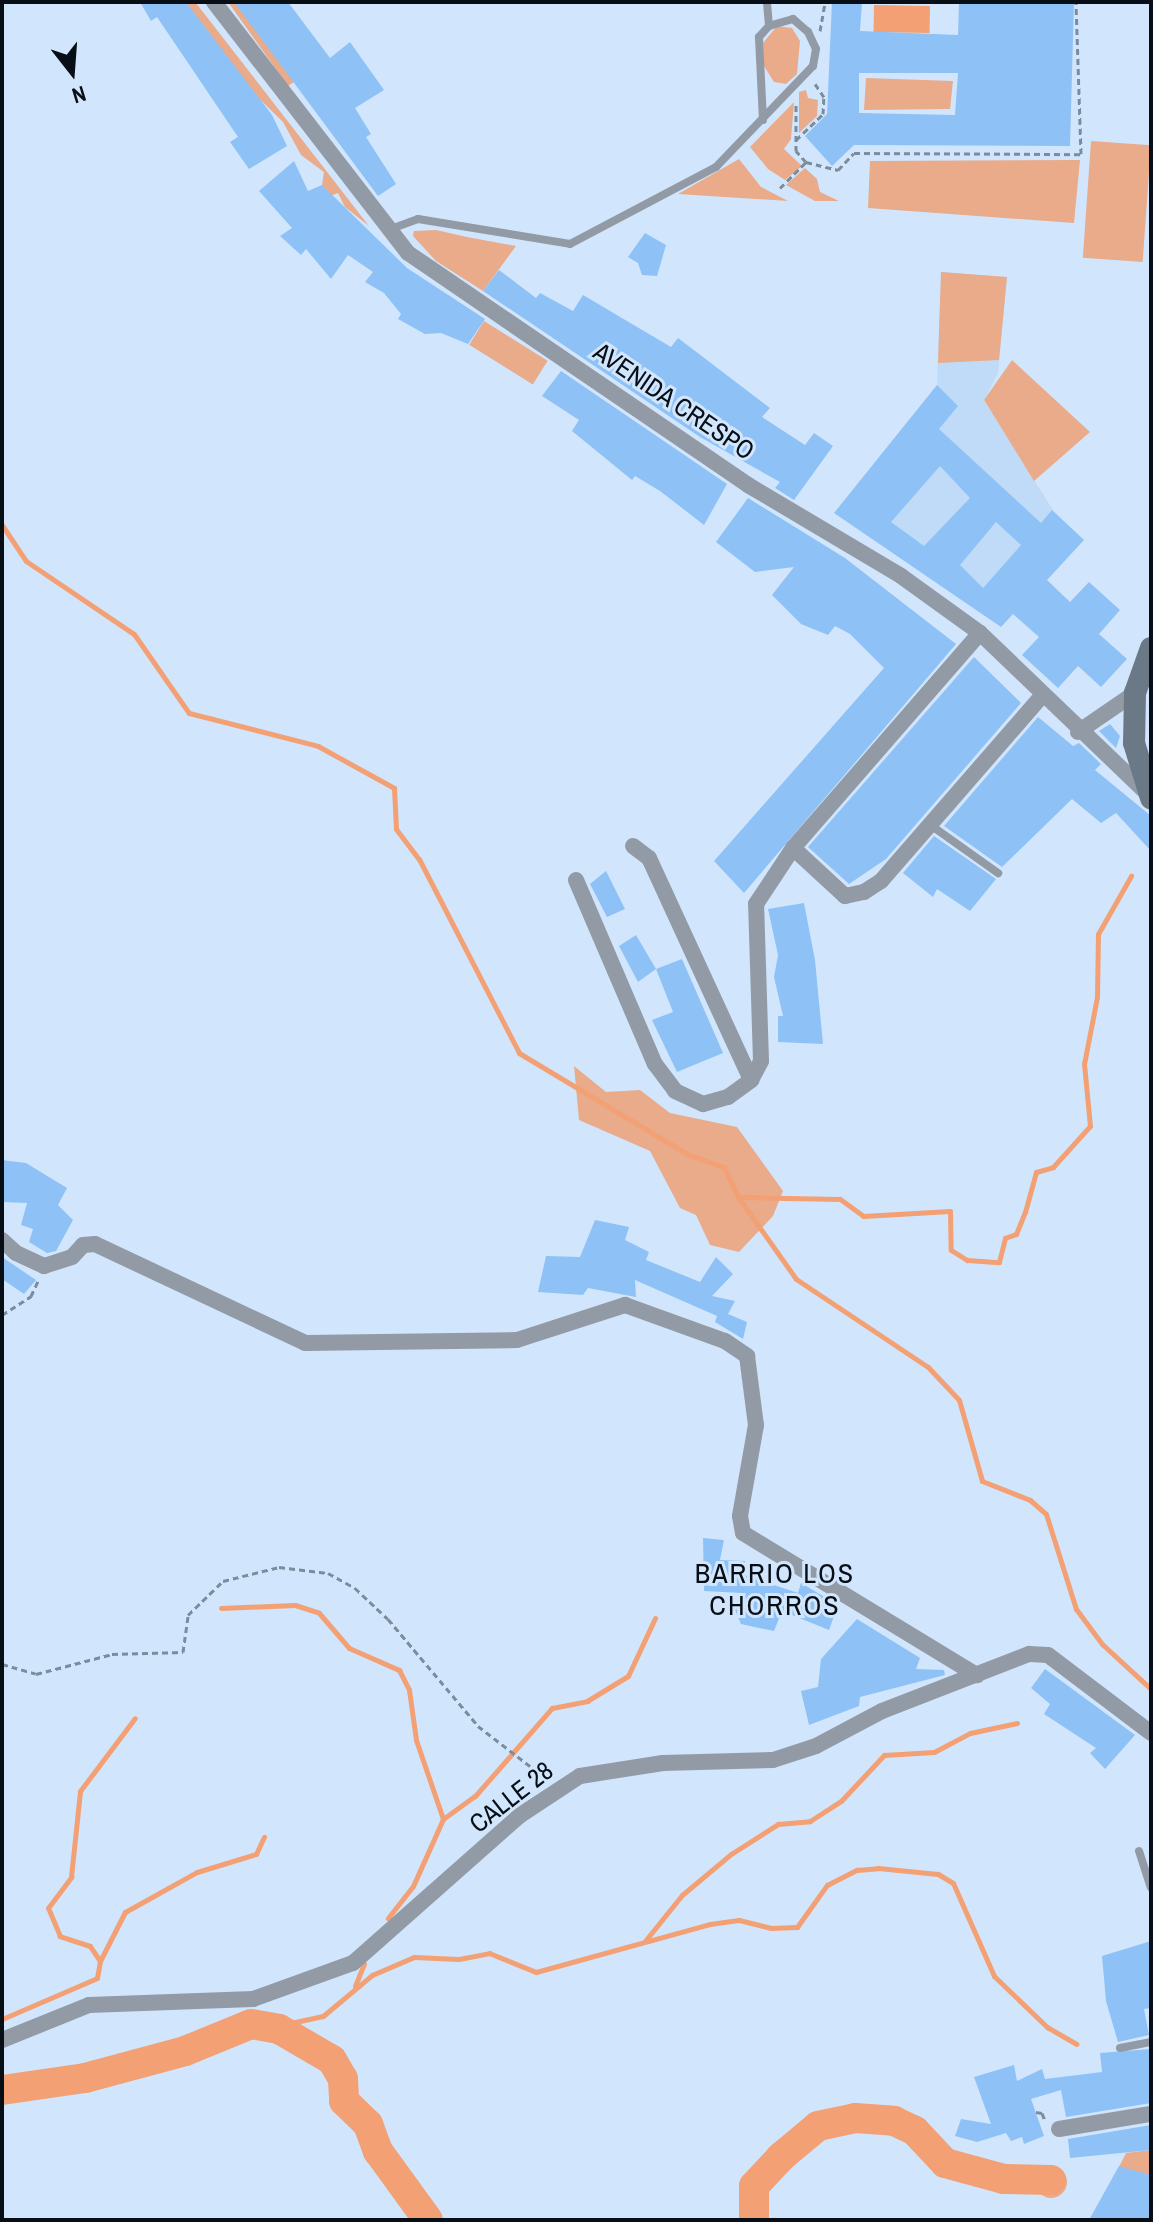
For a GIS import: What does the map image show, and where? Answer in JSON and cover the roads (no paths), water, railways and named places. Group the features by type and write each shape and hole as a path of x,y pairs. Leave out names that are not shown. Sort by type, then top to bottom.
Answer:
{"main road":[{"path":"1149,795 1134,743 1135,693 1151,648"}],"street":[{"name":"AVENIDA CRESPO","path":"214,2 388,230 447,283 748,485 901,576 980,633 1078,732 1149,795"},
{"path":"576,880 655,1064 675,1091 703,1104 728,1097 751,1080 761,1061 756,904 793,848 980,633"},
{"path":"1078,732 1135,693"},
{"path":"793,848 845,896 881,881 928,823 1042,696"},
{"path":"633,846 649,858 751,1080"},
{"path":"2,1240 16,1253 44,1266 72,1257 83,1245 95,1244 305,1343 517,1340 625,1305 725,1341 747,1356 756,1425 740,1516 743,1533 977,1675"},
{"name":"CALLE 28","path":"2,2040 89,2005 253,1999 353,1963 557,1787 605,1768 773,1760 816,1746 882,1711 1029,1654 1048,1655 1151,1733"},
{"path":"1059,2129 1151,2114"}],"lane":[{"path":"767,2 769,26"},
{"path":"388,230 418,219 552,244 586,240 716,167 763,120 796,87 813,66 816,49 808,32 793,19 769,26 759,37 763,120"},
{"path":"928,823 998,873"},
{"path":"1139,1851 1151,1887"},
{"path":"1120,2048 1151,2042"}],"waterway":[{"path":"2,525 26,561 134,634 189,713 318,746 394,788 396,829 419,859 519,1053 689,1155 724,1167 738,1197 840,1199 863,1216 950,1211 951,1250 967,1260 999,1262 1005,1238 1016,1234 1036,1172 1053,1167 1090,1126 1084,1064 1097,997 1098,934 1131,876"},
{"path":"738,1197 796,1279 928,1367 959,1400 982,1481 1030,1500 1046,1514 1076,1609 1102,1644 1151,1689"},
{"path":"221,1608 295,1605 319,1613 349,1648 399,1670 409,1690 416,1740 443,1819 413,1886 388,1918"},
{"path":"443,1819 475,1796 552,1708 587,1701 628,1676 655,1618"},
{"path":"2,2019 97,1978 100,1961 90,1946 60,1936 48,1908 71,1877 80,1791 135,1718"},
{"path":"645,1941 682,1895 731,1854 778,1824 810,1821 841,1801 884,1755 934,1752 970,1733 1017,1723"},
{"path":"100,1961 125,1912 197,1872 256,1854 264,1837"},
{"path":"272,2027 323,2016 372,1975 414,1957 459,1959 489,1953 536,1972 710,1924 739,1920 771,1928 797,1927 827,1885 857,1870 878,1868 938,1874 953,1883 994,1976 1047,2027 1077,2044"},
{"path":"355,1986 364,1964"},
{"path":"2,2090 85,2078 185,2051 251,2024 279,2029 332,2060 343,2079 344,2101 368,2124 378,2151 428,2220"},
{"path":"754,2220 754,2186 781,2157 818,2126 855,2118 894,2121 915,2131 945,2163 1004,2179 1051,2180"}],"district":[{"name":"BARRIO LOS CHORROS","path":"775,1589"}]}
